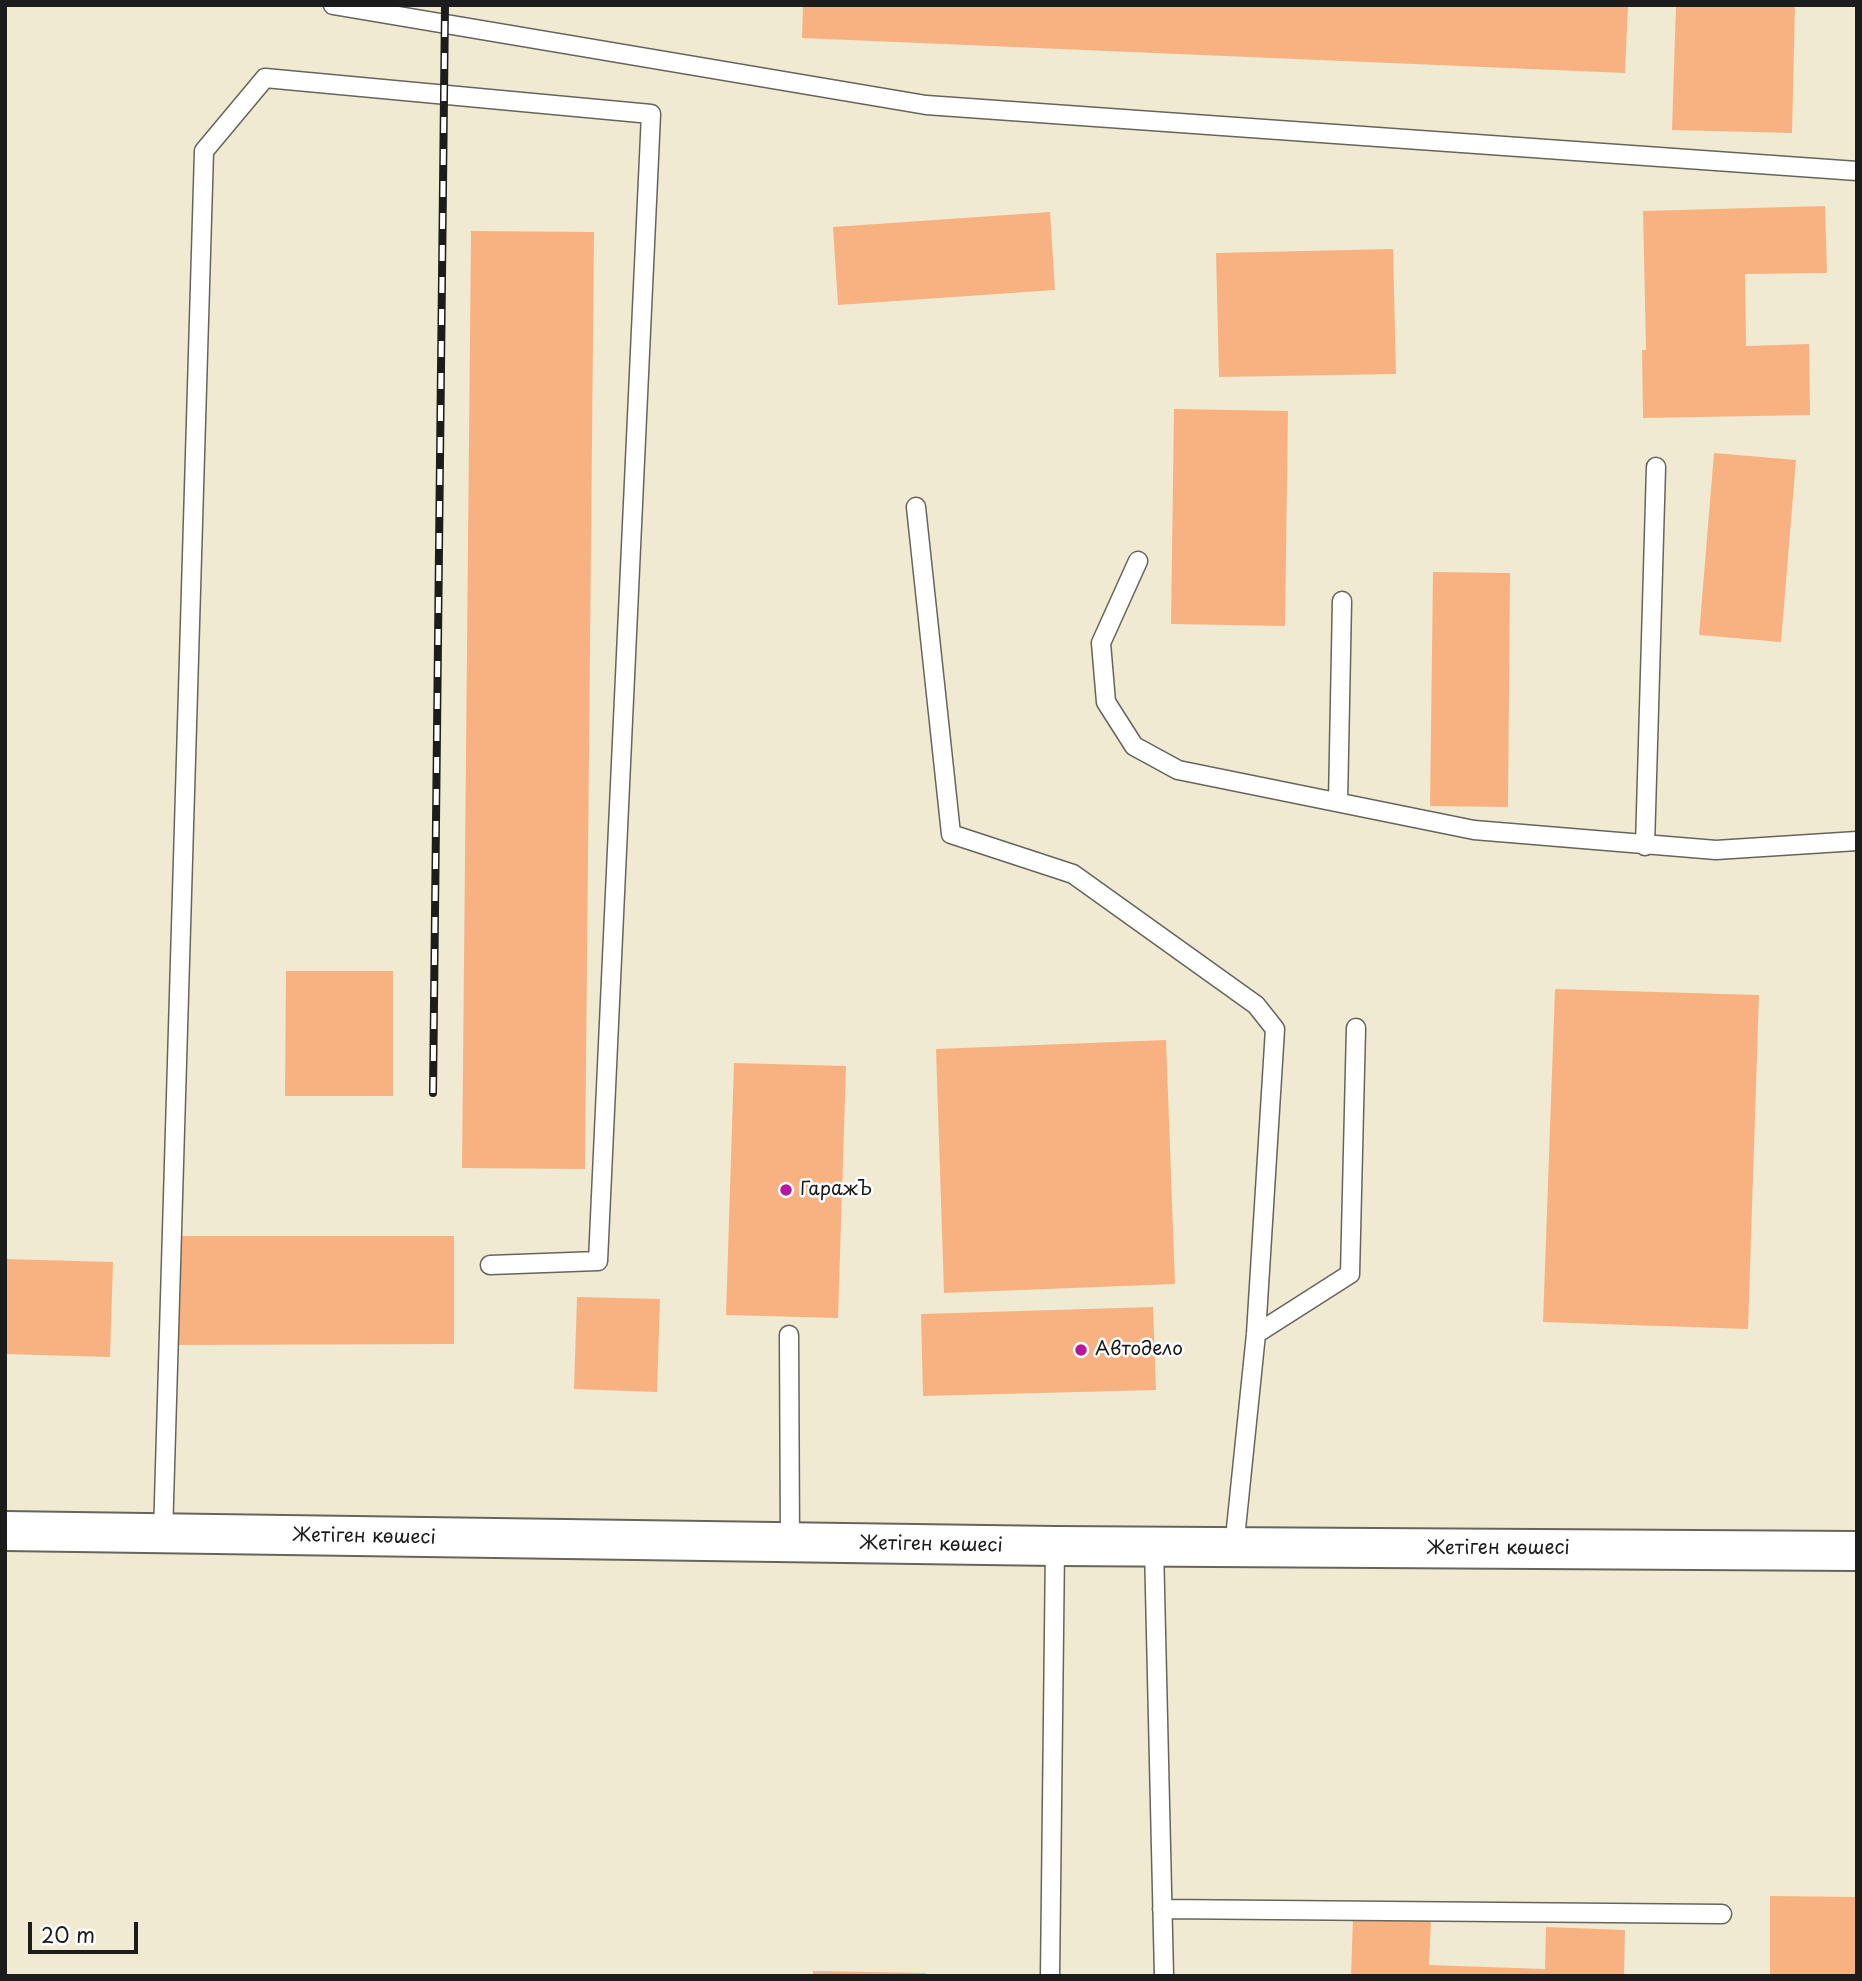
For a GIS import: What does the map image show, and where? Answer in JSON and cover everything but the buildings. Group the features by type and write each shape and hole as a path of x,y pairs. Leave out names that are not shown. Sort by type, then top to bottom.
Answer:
{"street":[{"name":"Жетіген көшесі","path":"5,1531 1234,1548 1857,1551"}],"lane":[{"path":"332,5 926,105 1857,171"},
{"path":"163,1534 204,151 265,78 651,114 598,1261 490,1265"},
{"path":"1645,846 1656,467"},
{"path":"916,506 951,834 1073,874 1256,1005 1275,1029 1256,1334 1234,1548"},
{"path":"1138,561 1101,643 1106,702 1135,746 1178,770 1474,830 1716,850 1857,841"},
{"path":"1338,802 1342,601"},
{"path":"1256,1334 1350,1275 1356,1028"},
{"path":"789,1335 790,1543"},
{"path":"1050,1976 1055,1546"},
{"path":"1154,1547 1164,1976"},
{"path":"1162,1909 1722,1914"}],"railway":[{"path":"433,1093 445,5"}],"place":[{"name":"ГаражЪ","path":"786,1190"},
{"name":"Автодело","path":"1081,1350"}]}
